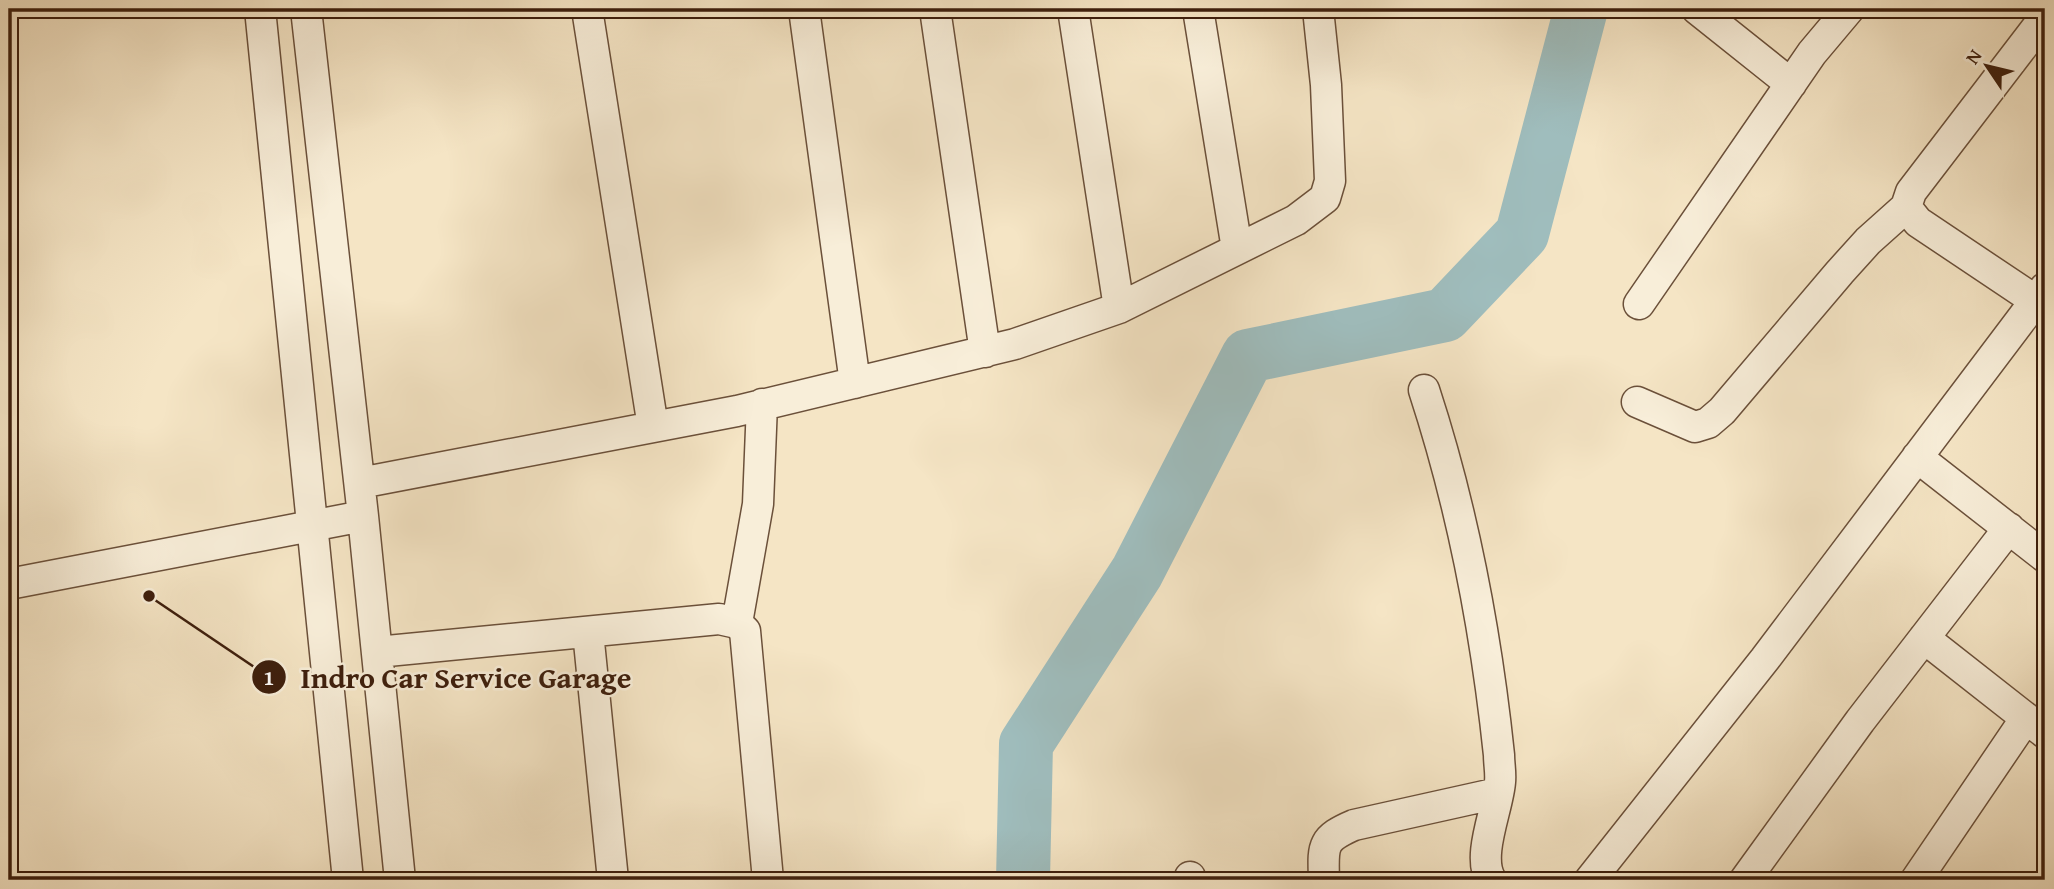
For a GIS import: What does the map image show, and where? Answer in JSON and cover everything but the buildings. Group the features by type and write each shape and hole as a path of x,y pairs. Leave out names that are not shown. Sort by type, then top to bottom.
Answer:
{"street":[{"path":"260,9 348,880"},
{"path":"306,9 360,483 400,880"},
{"path":"587,9 653,427"},
{"path":"804,9 855,383"},
{"path":"936,9 985,352"},
{"path":"1073,9 1119,308"},
{"path":"1198,9 1237,249"},
{"path":"360,483 653,427 855,383 985,352 1119,308 1296,220 1325,198 1330,181 1318,9"},
{"path":"1697,9 1791,84"},
{"path":"1639,304 1791,84 1849,9"},
{"path":"1637,402 1695,427 1708,423 1723,411 1868,241 1906,207 1911,192 2045,17"},
{"path":"1590,880 1765,659 1917,457 2042,299 1918,222 1906,207"},
{"path":"1424,390 1450,469 1469,555 1499,755 1498,793 1485,860 1491,880"},
{"path":"737,623 758,504 762,404"},
{"path":"1917,457 2045,557"},
{"path":"9,584 363,516"},
{"path":"1745,880 2009,528"},
{"path":"377,652 719,619 737,623 745,631 768,880"},
{"path":"588,632 613,880"},
{"path":"1916,880 2036,725 1924,638"},
{"path":"1324,880 1325,844 1332,835 1354,825 1498,793"}],"waterway":[{"path":"1023,880 1026,744 1137,572 1248,356 1445,315 1522,234 1581,9"}],"place":[{"name":"Indro Car Service Garage","path":"149,596"}]}
